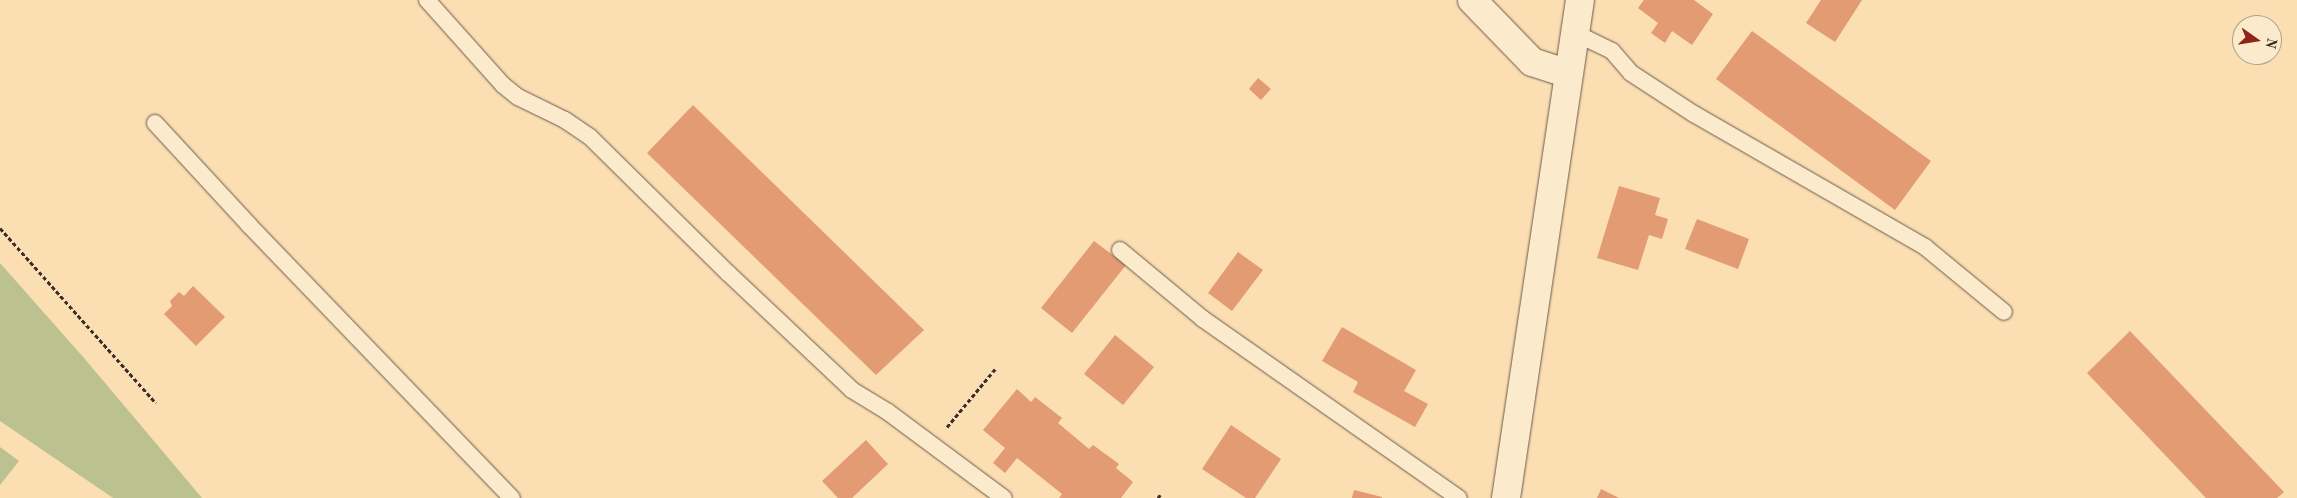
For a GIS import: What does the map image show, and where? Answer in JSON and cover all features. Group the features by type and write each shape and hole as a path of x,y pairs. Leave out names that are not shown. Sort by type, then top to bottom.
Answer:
{"street":[{"path":"1472,0 1532,62 1568,74"},
{"path":"1506,498 1580,0"}],"lane":[{"path":"426,0 503,84 518,97 565,120 590,137 728,273 852,390 888,412 1004,498"},
{"path":"1575,33 1612,51 1631,73 1694,114 1925,247 2004,312"},
{"path":"155,123 249,225 512,498"},
{"path":"1120,250 1202,320 1459,498"}],"path":[{"path":"0,228 156,403"},
{"path":"944,431 996,368"}],"green space":[{"path":"0,263 84,358 202,498 113,498 0,421"},
{"path":"0,447 19,461 0,485"}],"building":[{"path":"1644,0 1694,0 1713,14 1692,45 1672,31 1665,43 1651,33 1658,23 1638,8"},
{"path":"1821,0 1862,0 1835,42 1806,23"},
{"path":"1752,31 1931,161 1895,210 1716,79"},
{"path":"1258,78 1271,89 1261,100 1249,89"},
{"path":"693,105 924,330 876,375 647,153"},
{"path":"1619,186 1660,198 1655,215 1668,219 1662,239 1649,235 1638,270 1597,258"},
{"path":"1697,219 1749,239 1738,269 1685,249"},
{"path":"1094,241 1126,265 1072,333 1041,308"},
{"path":"1238,252 1263,270 1232,311 1208,293"},
{"path":"193,286 225,317 196,346 164,314 172,306 170,301 179,292 184,296"},
{"path":"1342,327 1416,370 1404,391 1428,404 1415,427 1353,392 1358,382 1322,361"},
{"path":"2130,331 2284,492 2277,498 2206,498 2087,373"},
{"path":"1115,335 1154,367 1123,405 1084,374"},
{"path":"1017,389 1031,402 1035,397 1062,418 1058,423 1089,449 1093,445 1119,464 1116,468 1133,482 1121,498 1059,498 1062,494 1017,458 1005,473 993,463 1005,448 983,430"},
{"path":"1231,425 1281,459 1255,498 1246,498 1202,469"},
{"path":"866,440 888,464 852,498 838,498 822,481"},
{"path":"1601,489 1619,498 1597,498"},
{"path":"1354,490 1382,497 1382,498 1352,498"}]}
